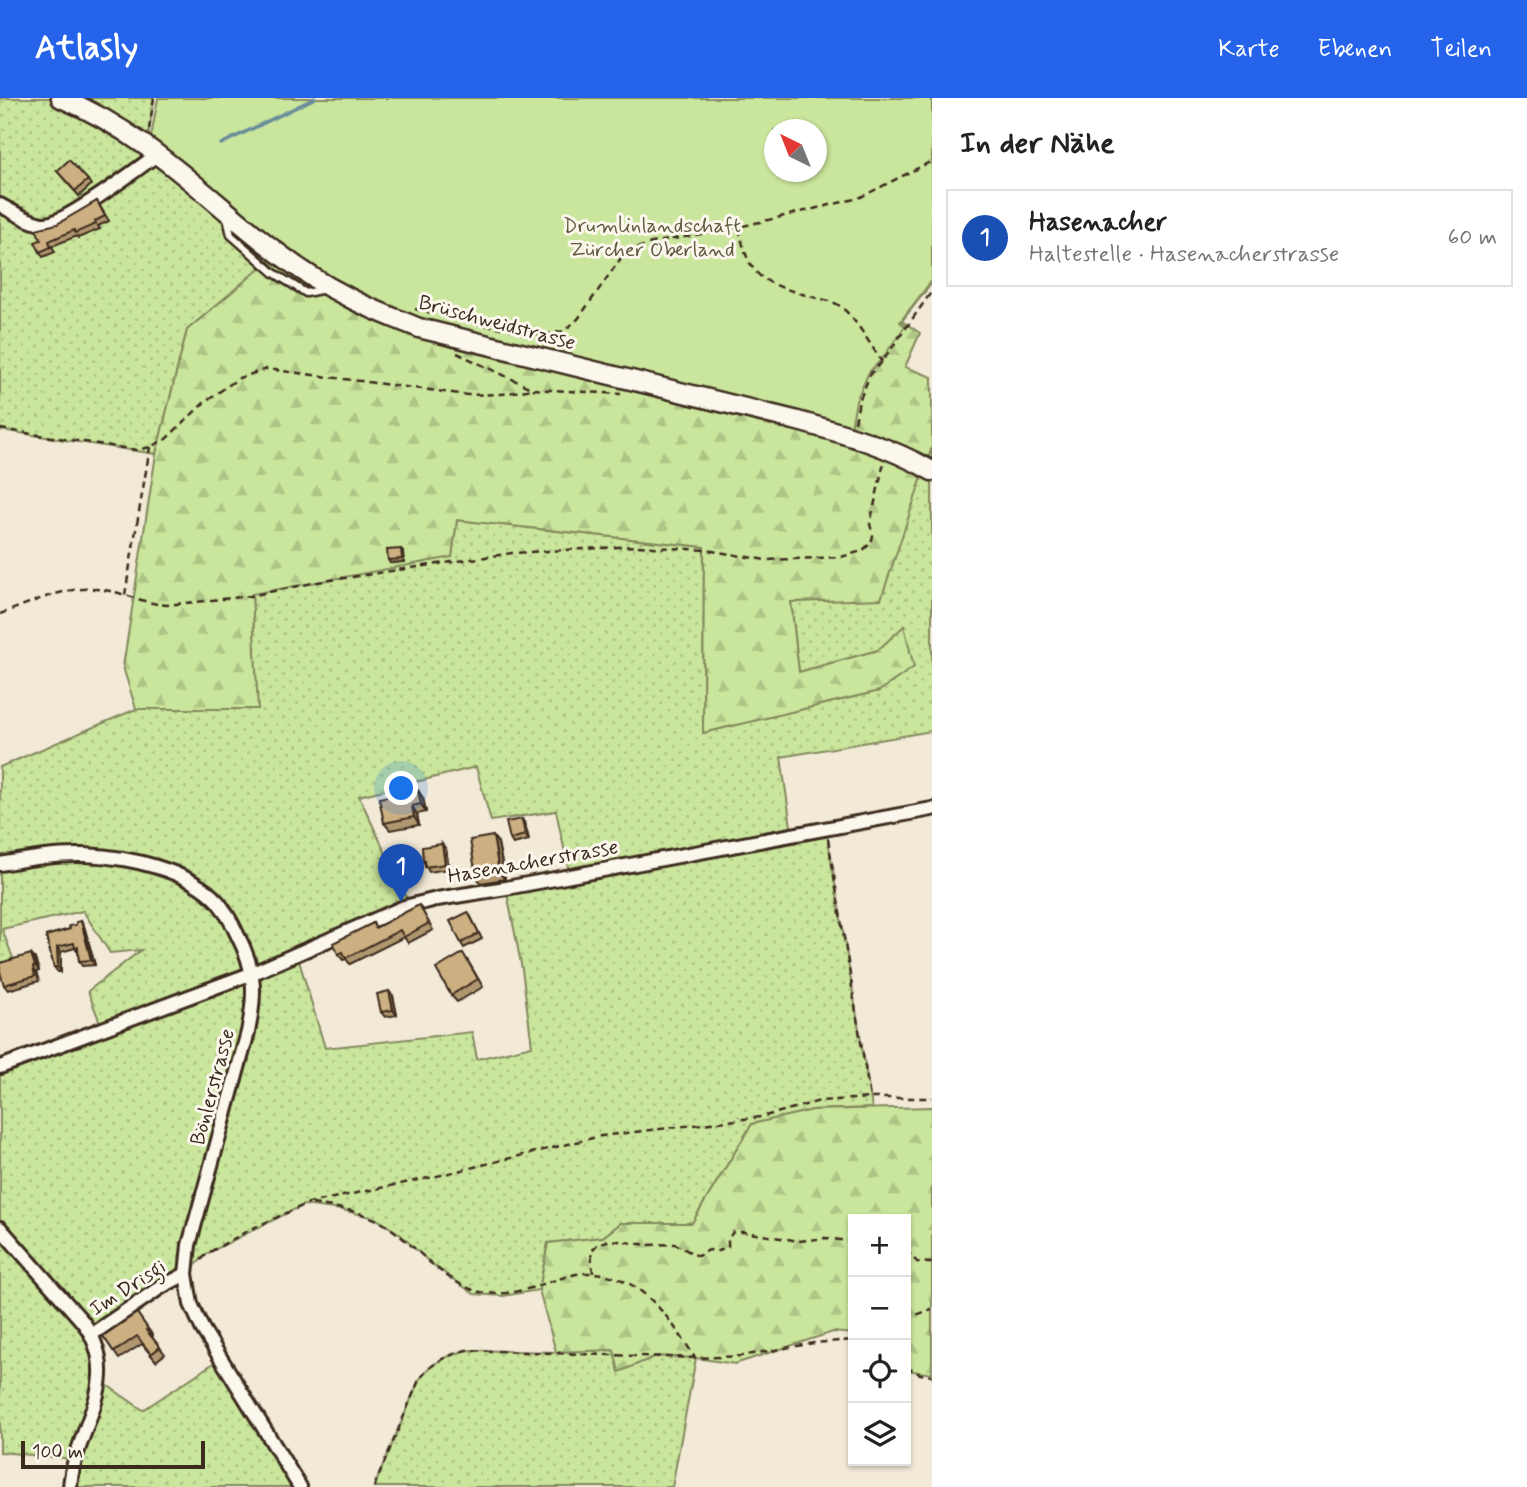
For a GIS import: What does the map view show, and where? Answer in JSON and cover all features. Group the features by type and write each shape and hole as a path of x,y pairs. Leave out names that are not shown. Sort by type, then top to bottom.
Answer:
{"street":[{"name":"Brüschweidstrasse","path":"61,98 109,121 153,149 278,253 331,288 419,328 852,436 890,450 932,471"},
{"path":"0,205 35,222 54,222 107,190 153,149"},
{"name":"Hasenacherstrasse","path":"0,1067 253,973 404,906 932,809"},
{"name":"Bönlerstrasse","path":"0,863 84,855 134,861 174,873 196,885 216,901 242,943 253,973 252,1012 189,1245 186,1274 191,1304 202,1328 300,1487"},
{"path":"0,1228 83,1322 92,1334 98,1352 101,1381 74,1459 70,1487"},
{"name":"Im Drisgi","path":"92,1334 186,1274"}],"path":[{"path":"153,149 154,98"},
{"path":"413,309 544,335 564,331 578,319 621,258 634,248 739,227 859,198 932,161"},
{"path":"739,227 744,252 762,279 842,308 881,362"},
{"path":"852,436 859,401 871,373 932,291"},
{"path":"454,352 533,389"},
{"path":"0,429 137,450 166,439 206,401 239,378 267,369 468,395 502,394 533,389 629,394"},
{"path":"125,595 150,447"},
{"path":"0,614 63,592 83,588 107,590 167,605 250,596 317,582 512,554 636,546 706,550 766,560 841,557 862,551 871,543 873,536 870,524 879,481"},
{"path":"826,828 870,1098"},
{"path":"186,1274 208,1253 251,1229 309,1203 433,1177 601,1136 761,1117 820,1101 932,1098"},
{"path":"309,1203 335,1207 374,1219 391,1228 452,1280 475,1291 510,1293 586,1273 603,1274 626,1282 650,1297 678,1330 696,1358"},
{"path":"593,1273 591,1251 598,1243 612,1240 647,1245 675,1244 698,1256 709,1250 719,1251 728,1247 728,1239 733,1233 744,1232 799,1241 827,1238 848,1241"},
{"path":"911,1255 917,1262 932,1263"},
{"path":"911,1317 932,1309"},
{"path":"374,1487 419,1380 428,1368 444,1357 466,1350 696,1358 741,1356 814,1343 848,1340"},
{"path":"911,1370 932,1376"}],"green space":[{"path":"0,98 154,98 147,145 278,253 187,330 156,454 0,430"},
{"name":"Drumlinlandschaft Zürcher Oberland","path":"158,98 932,98 932,280 900,322 905,326 882,359 869,372 856,401 850,432 423,325 319,276 150,143"},
{"path":"932,165 932,283 902,321 920,333 905,367 932,377 932,447 881,599 791,602 799,672 878,650 904,626 914,667 879,691 703,733 704,547 457,520 452,557 252,594 258,709 136,709 123,667 156,454 187,330 278,253 806,182 827,182 827,179"},
{"path":"932,447 932,731 781,757 792,834 826,828 872,1108 813,1110 752,1124 692,1223 621,1223 603,1237 548,1243 539,1290 503,1296 474,1294 429,1262 400,1234 375,1218 303,1205 208,1253 186,1274 92,1334 101,1381 143,1410 220,1359 300,1487 70,1487 74,1459 0,1452 0,1067 102,1028 88,991 141,950 110,953 83,911 2,929 13,958 0,965 0,767 136,709 257,709 252,593 452,557 457,520 704,547 703,733 879,691 913,667 904,627 878,650 799,672 791,602 881,598","holes":["476,767 491,821 556,811 570,876 506,888 522,969 532,1046 477,1059 472,1032 325,1048 297,954 407,899 359,796"]},
{"path":"932,1107 932,1374 911,1371 911,1214 848,1214 848,1334 833,1332 735,1364 656,1356 619,1372 614,1350 556,1352 539,1290 548,1243 603,1237 621,1223 692,1223 752,1124 813,1110"},
{"path":"466,1350 614,1350 619,1371 656,1356 696,1358 672,1487 374,1487 419,1380 440,1360"}],"building":[{"path":"69,160 88,180 75,191 57,171"},
{"path":"97,201 105,216 95,221 96,224 49,241 51,247 40,252 35,242 41,240 36,229 57,224"},
{"path":"401,549 402,559 388,560 387,550"},
{"path":"418,790 421,804 412,806 414,817 384,823 379,798"},
{"path":"522,819 525,835 510,839 506,822"},
{"path":"493,836 499,872 476,876 470,840"},
{"path":"442,844 445,864 425,867 422,847"},
{"path":"419,905 429,923 404,937 400,930 346,958 343,952 338,954 333,943 373,923 375,928"},
{"path":"468,912 479,933 461,943 450,921"},
{"path":"81,921 91,960 79,961 78,947 75,948 74,943 57,947 58,967 54,967 46,936 70,929 69,926"},
{"path":"463,953 478,979 451,995 436,969"},
{"path":"31,954 35,976 4,985 0,963"},
{"path":"389,991 393,1010 381,1012 377,994"},
{"path":"137,1313 160,1347 151,1354 137,1336 114,1352 103,1336"}],"waterway":[{"path":"221,144 315,98"}],"place":[{"name":"Hasenacher","path":"401,902"}]}
